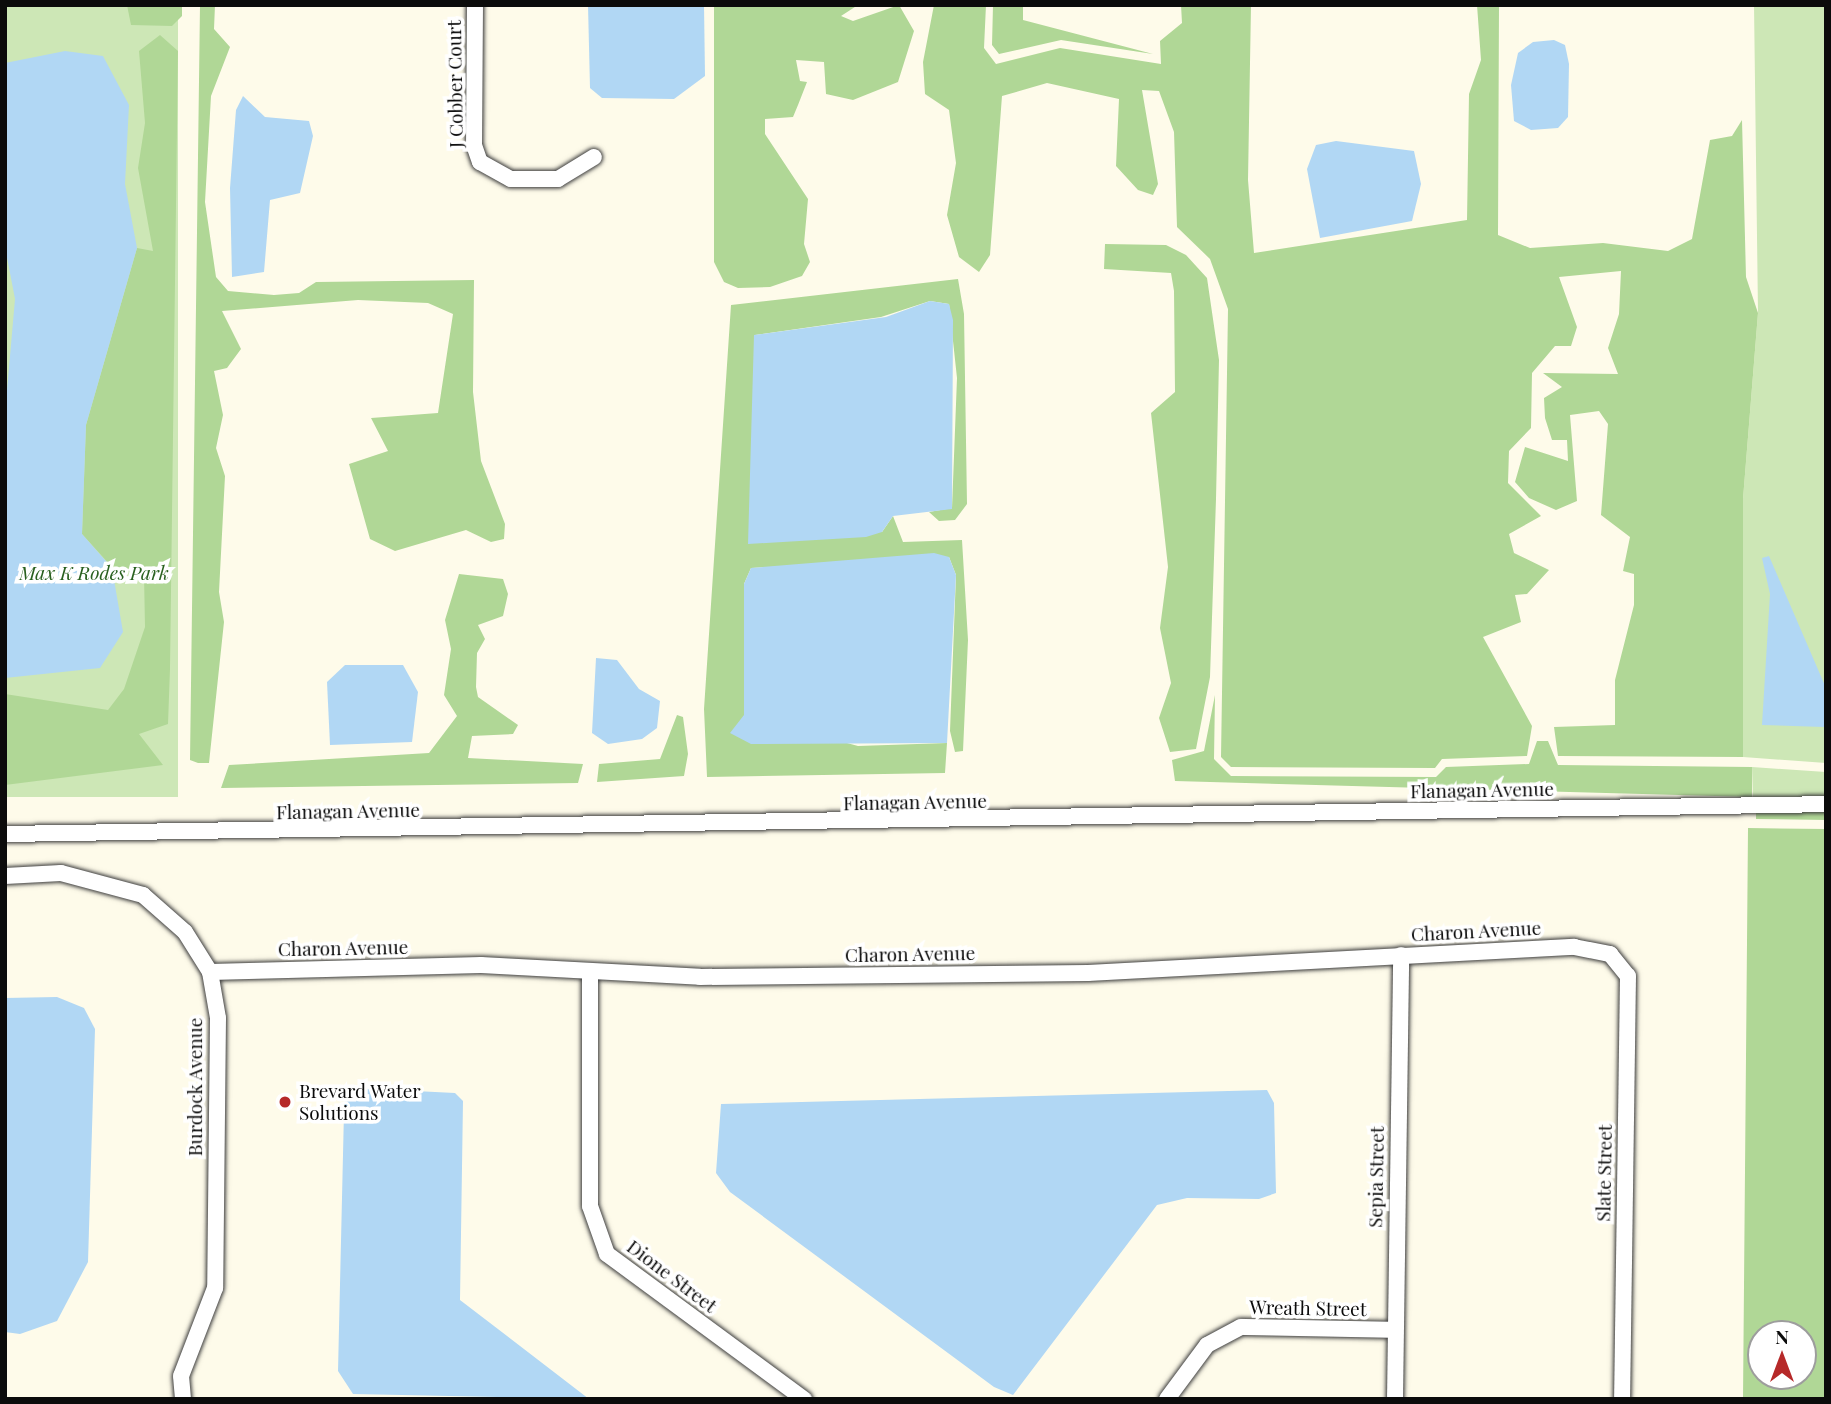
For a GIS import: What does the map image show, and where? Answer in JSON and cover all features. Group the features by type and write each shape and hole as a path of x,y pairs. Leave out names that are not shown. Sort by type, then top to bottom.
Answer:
{"street":[{"name":"J Cobber Court","path":"475,5 474,145 480,162 511,178 558,178 594,157"},
{"name":"Flanagan Avenue","path":"5,834 1826,804"},
{"name":"Burdock Avenue","path":"5,876 61,873 143,895 185,932 210,972 218,1018 215,1288 181,1376 183,1399"},
{"name":"Charon Avenue","path":"210,972 481,965 590,975 1088,972 1574,947 1610,954"},
{"name":"Slate Street","path":"1610,954 1628,976 1622,1399"},
{"name":"Sepia Street","path":"1395,1399 1401,955"},
{"name":"Dione Street","path":"590,975 590,1206 607,1254 804,1399"},
{"name":"Wreath Street","path":"1167,1399 1206,1345 1241,1327 1395,1330"}],"green space":[{"name":"Max K Rodes Park","path":"5,5 178,5 178,797 5,797"},
{"path":"127,5 182,5 182,16 172,26 131,25"},
{"path":"200,5 215,5 214,29 230,47 211,96 205,202 216,277 228,291 274,295 299,293 316,282 474,280 473,392 481,461 505,524 504,539 491,542 466,530 395,551 370,539 349,464 388,451 371,418 438,413 453,314 428,303 358,300 222,311 241,349 227,368 214,371 223,415 216,448 225,476 219,592 224,622 209,763 190,760"},
{"path":"714,5 858,5 841,16 853,21 899,5 914,31 898,82 853,100 826,94 824,62 796,60 800,81 807,82 793,117 765,119 765,134 808,199 804,244 810,262 802,276 770,287 738,288 724,282 714,262"},
{"path":"934,5 986,5 984,48 996,64 1060,48 1161,64 1160,41 1182,23 1181,5 1251,5 1248,180 1254,253 1467,220 1469,94 1481,60 1477,5 1499,5 1498,235 1530,248 1603,243 1668,251 1692,239 1710,140 1732,136 1742,120 1746,277 1758,313 1743,499 1743,757 1558,756 1554,727 1615,725 1615,680 1634,605 1634,574 1623,571 1630,537 1601,515 1608,424 1599,411 1570,415 1577,501 1556,510 1529,498 1515,482 1525,447 1568,461 1567,440 1552,440 1545,418 1544,398 1562,387 1543,373 1618,374 1608,348 1619,314 1621,271 1559,277 1577,327 1571,346 1555,346 1532,373 1531,428 1509,451 1508,483 1541,516 1509,534 1514,553 1549,570 1527,594 1515,595 1521,622 1483,637 1532,726 1527,756 1442,759 1435,768 1231,767 1221,757 1228,309 1210,259 1177,227 1174,132 1159,91 1142,90 1158,184 1153,195 1138,190 1116,166 1119,99 1047,83 1002,96 990,255 979,272 959,257 947,215 956,163 949,110 925,94 923,62"},
{"path":"993,5 1023,5 1023,20 1153,54 1061,40 999,54 992,45"},
{"path":"1754,5 1826,5 1826,763 1743,757 1743,499 1758,313"},
{"path":"160,35 178,51 170,669 168,724 139,734 163,765 5,785 5,694 108,710 124,689 145,627 144,575 110,565 82,534 86,425 137,248 153,251 138,168 145,123 139,51"},
{"path":"1105,244 1166,245 1186,255 1207,278 1219,360 1216,499 1210,677 1196,749 1170,752 1159,718 1171,683 1160,628 1168,567 1151,413 1175,392 1174,291 1171,273 1104,269"},
{"path":"958,279 964,314 967,504 955,520 939,521 929,512 952,508 957,378 949,304 930,301 881,317 755,335 882,532 893,516 903,542 962,540 968,640 963,751 955,752 950,731 956,575 949,557 751,568 744,584 744,715 858,746 947,743 945,773 707,777 704,709 731,305"},
{"path":"459,574 503,579 508,594 503,616 478,625 485,639 477,653 476,687 478,697 518,725 513,734 472,736 468,758 583,764 578,783 221,788 229,765 429,753 457,716 444,695 451,649 445,620"},
{"path":"1215,695 1214,759 1231,776 1436,777 1446,767 1529,764 1537,741 1548,741 1558,765 1752,767 1752,797 1175,781 1172,760 1204,751"},
{"path":"677,715 683,717 688,754 684,776 597,782 599,764 660,759"},
{"path":"1752,767 1826,772 1826,797 1753,798"},
{"path":"1826,797 1826,820 1756,819 1756,802"},
{"path":"1748,828 1826,829 1826,1399 1743,1399"}],"water":[{"path":"588,5 704,5 705,76 674,99 602,98 590,88"},
{"path":"1554,40 1565,45 1569,64 1568,117 1558,128 1531,130 1514,121 1511,85 1518,53 1533,42"},
{"path":"65,51 103,56 129,105 125,184 137,248 86,425 82,534 112,568 123,632 100,668 5,678 5,413 15,299 5,247 5,63"},
{"path":"243,96 265,117 309,121 313,136 300,193 270,200 264,272 232,277 230,188 236,110"},
{"path":"1336,141 1414,151 1421,184 1412,221 1320,238 1307,169 1316,145"},
{"path":"930,301 949,304 953,320 952,509 893,516 882,532 866,537 748,544 754,335 886,317"},
{"path":"934,553 949,557 956,575 947,743 751,744 730,733 744,715 744,584 751,568"},
{"path":"1769,556 1826,688 1824,727 1762,725 1770,594 1762,558"},
{"path":"596,658 617,660 639,689 660,701 657,728 642,739 608,744 592,733"},
{"path":"345,665 403,665 418,692 412,742 330,745 327,682"},
{"path":"57,997 84,1008 95,1029 88,1262 57,1321 20,1334 5,1332 5,998"},
{"path":"355,1088 455,1093 463,1101 460,1300 589,1399 353,1394 338,1371 344,1111 345,1097"},
{"path":"1267,1090 1274,1103 1276,1193 1259,1199 1187,1198 1157,1205 1013,1395 994,1387 730,1192 716,1173 721,1104"}],"place":[{"name":"Brevard Water Solutions","path":"285,1102"}]}
